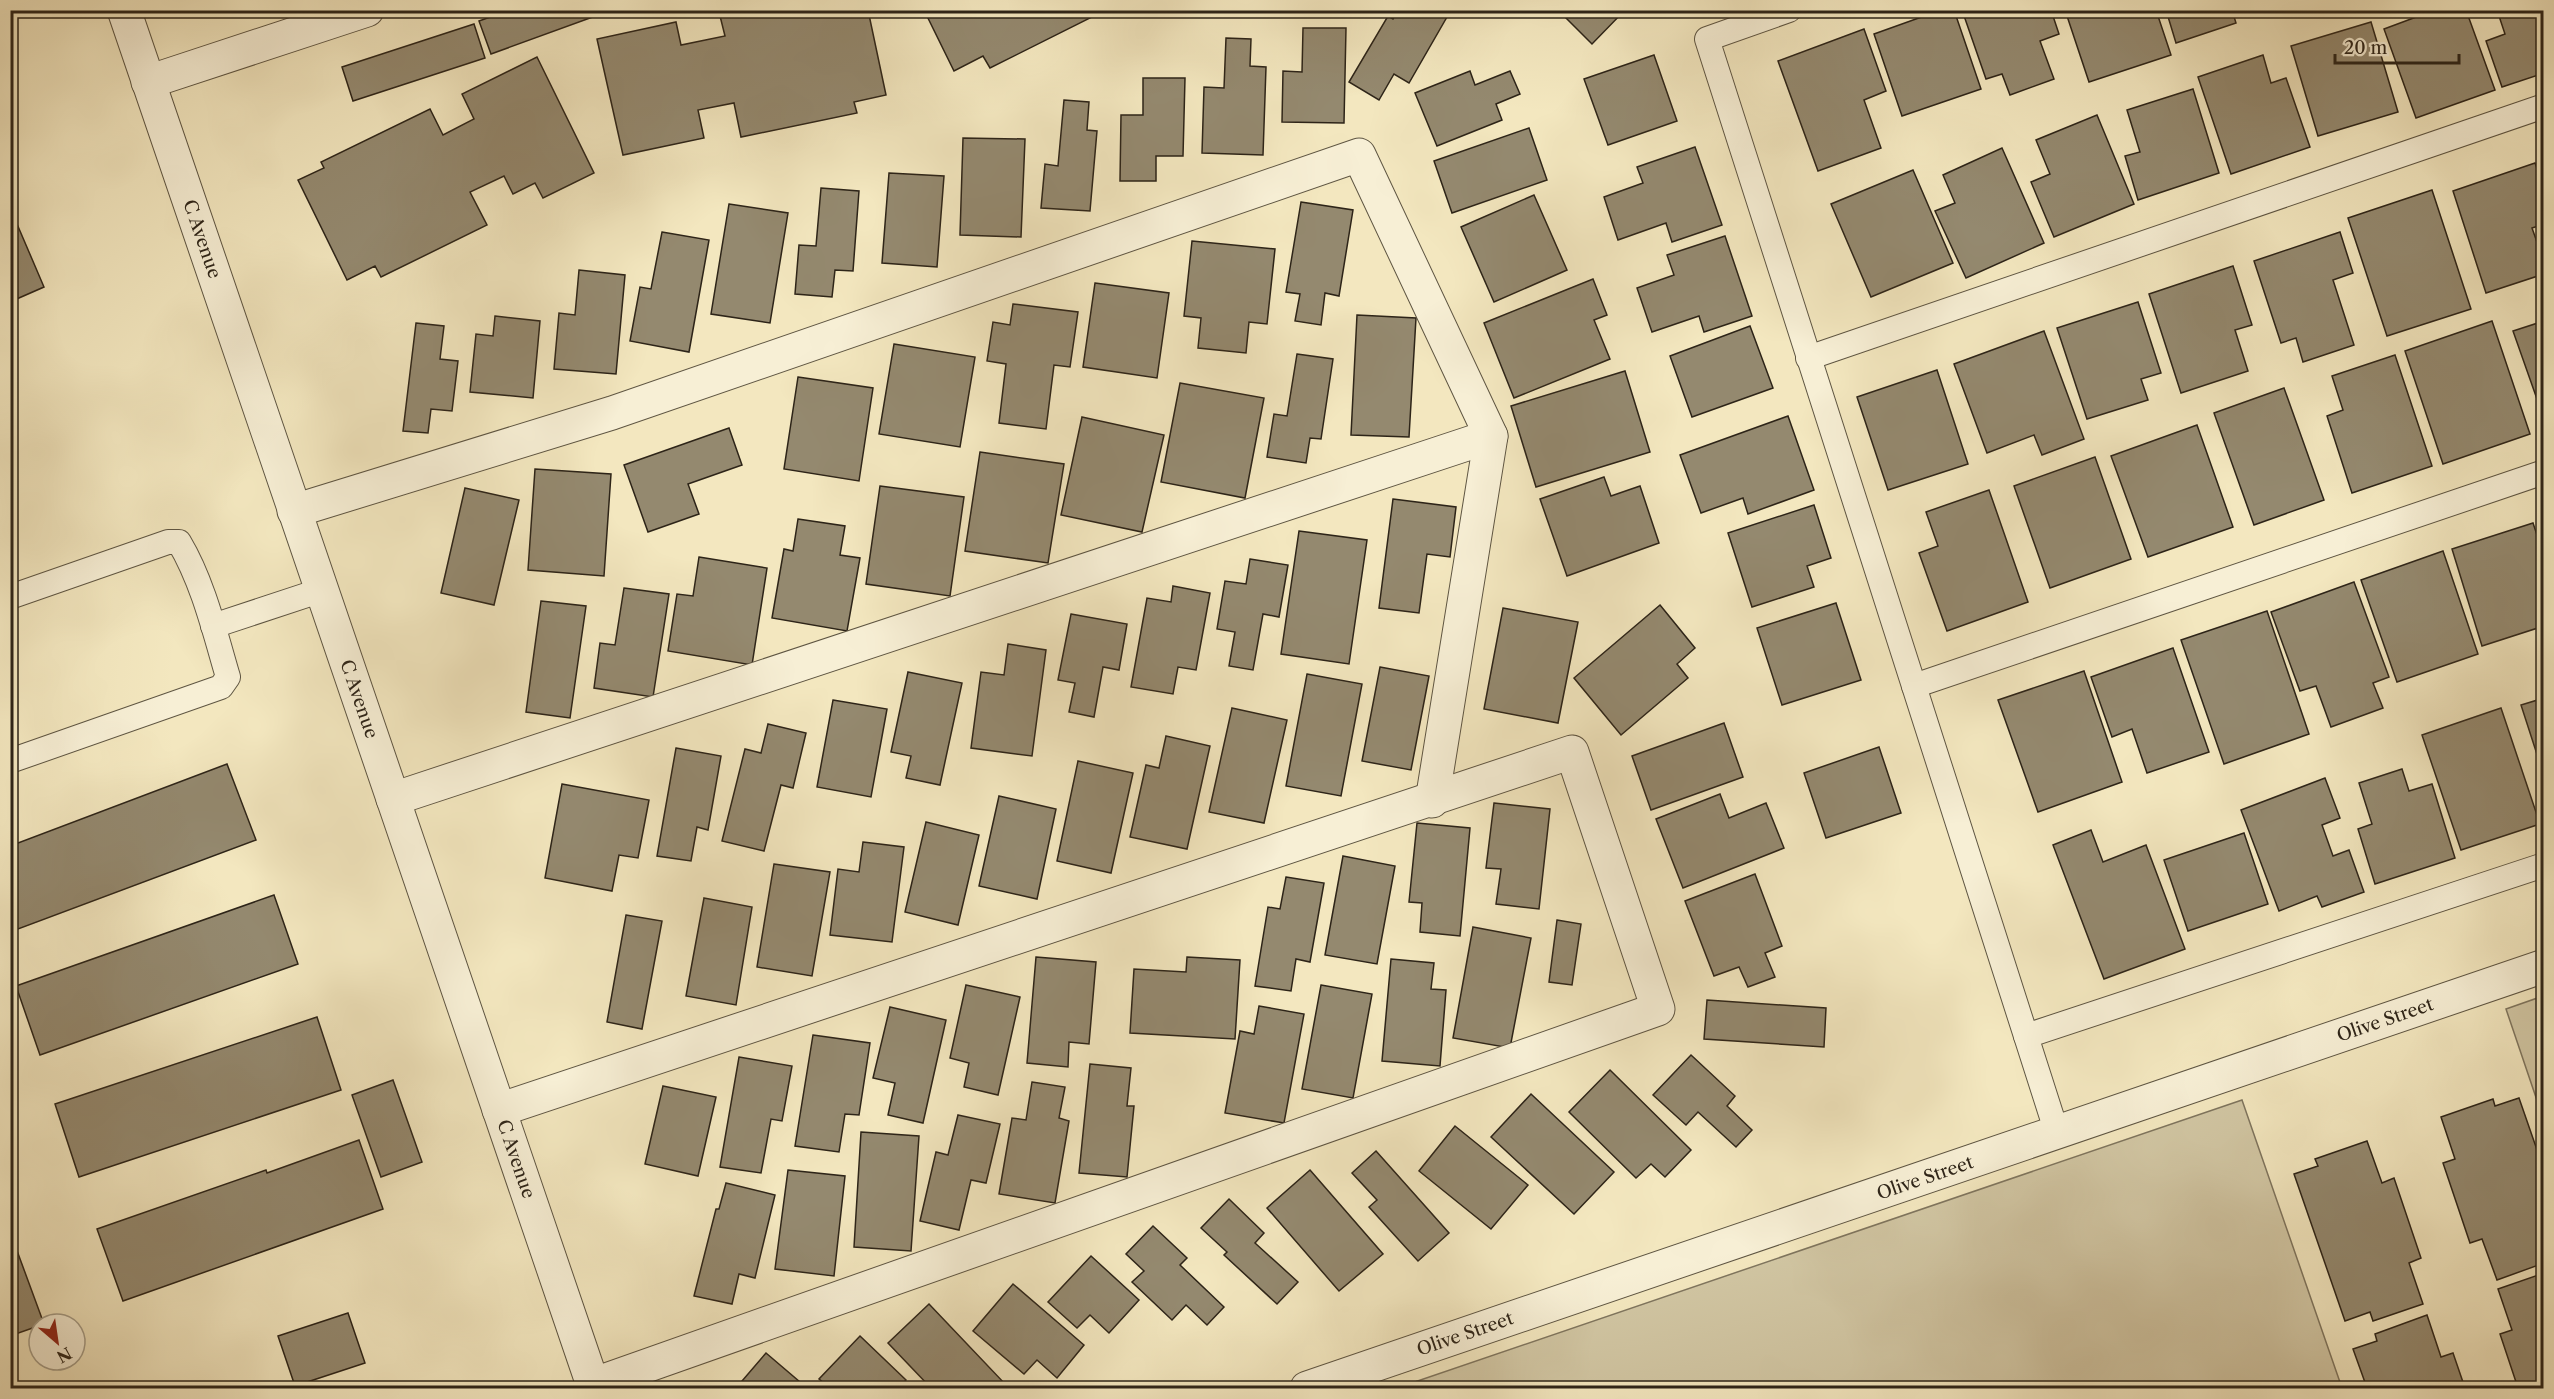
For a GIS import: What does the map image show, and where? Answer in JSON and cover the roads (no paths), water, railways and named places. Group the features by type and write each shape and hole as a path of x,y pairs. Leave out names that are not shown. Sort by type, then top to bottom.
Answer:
{"street":[{"name":"C Avenue","path":"124,10 593,1387"},
{"path":"148,82 367,10"},
{"path":"294,511 612,413 1359,156 1491,436 1432,801"},
{"path":"393,799 1491,436"},
{"path":"499,1110 1432,801 1572,752 1658,1009 593,1387"},
{"name":"Olive Street","path":"1307,1389 2544,966"}],"lane":[{"path":"1789,10 1707,39 2057,1132"},
{"path":"1808,358 2544,106"},
{"path":"1914,686 2544,472"},
{"path":"10,597 168,542 179,542 187,555 213,626 228,677 221,687 10,761"},
{"path":"213,626 322,590"},
{"path":"2026,1036 2544,865"}]}
